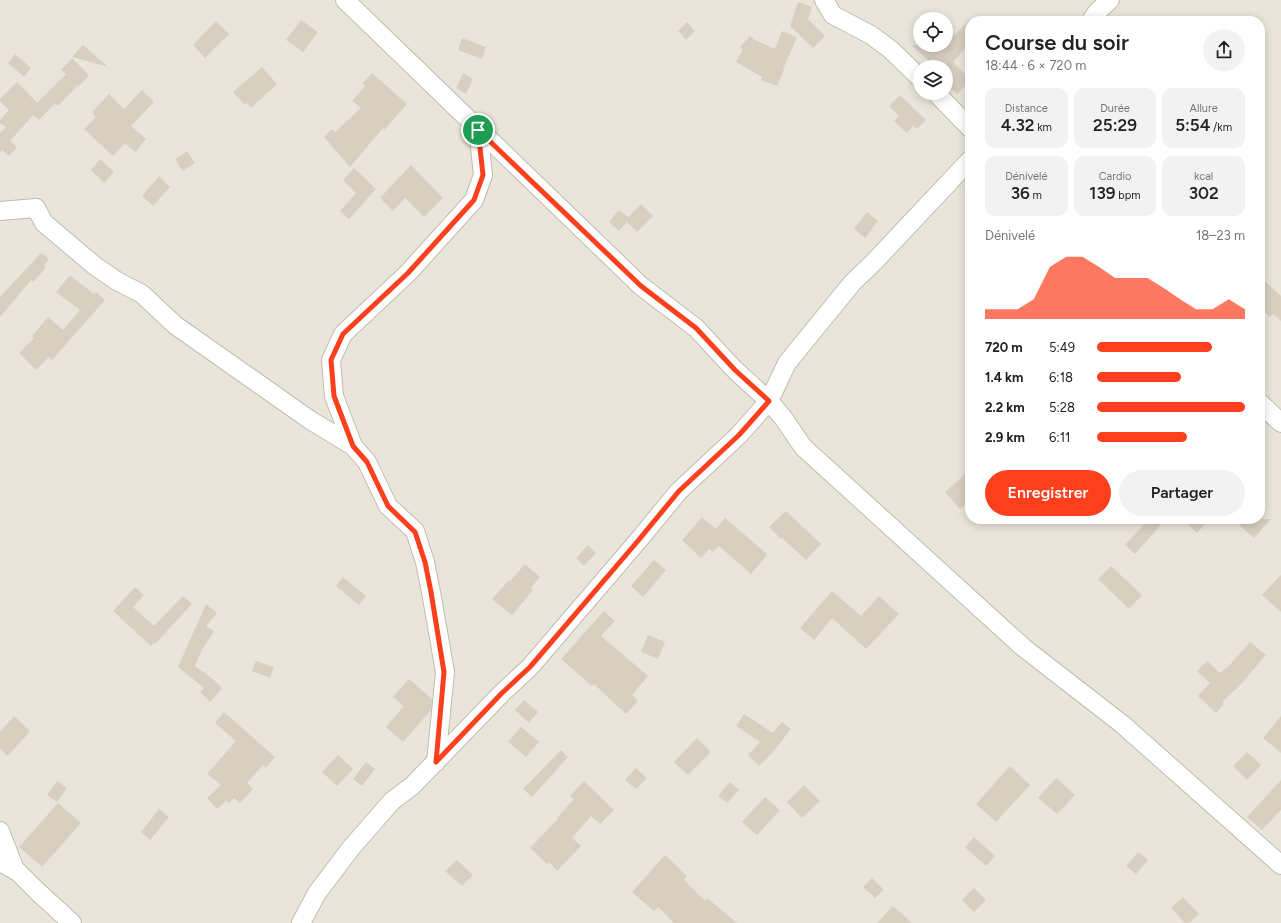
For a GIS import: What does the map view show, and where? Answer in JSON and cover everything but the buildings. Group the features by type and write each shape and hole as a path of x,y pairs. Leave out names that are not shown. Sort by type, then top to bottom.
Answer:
{"street":[{"path":"345,0 641,286 696,328 735,370 769,401 784,419 803,448 1024,648 1122,724 1281,865"},
{"path":"824,0 833,15 871,35 890,49 913,71"},
{"path":"1095,16 1110,0"},
{"path":"943,100 965,123"},
{"path":"353,446 334,396 331,360 343,334 408,273 474,200 483,175 478,130"},
{"path":"300,923 317,893 351,848 392,802 412,786 502,693 530,667 679,491 739,435 769,401 787,363 853,282 873,263 965,165"},
{"path":"0,211 36,208 44,223 95,266 117,281 142,294 175,325 310,420 353,446 367,462 388,506 415,532 425,562 444,672 436,762"},
{"path":"1265,408 1281,422"},
{"path":"0,832 16,870"},
{"path":"0,862 16,870 72,923"}],"shaded area":[{"path":"0,0 1281,0 1281,923 0,923"}],"route":[{"path":"478,130 641,286 696,328 735,370 769,401 739,435 679,491 530,667 502,693 436,762 444,672 425,562 415,532 388,506 367,462 353,446 334,396 331,360 343,334 408,273 474,200 483,175 478,130"}]}
